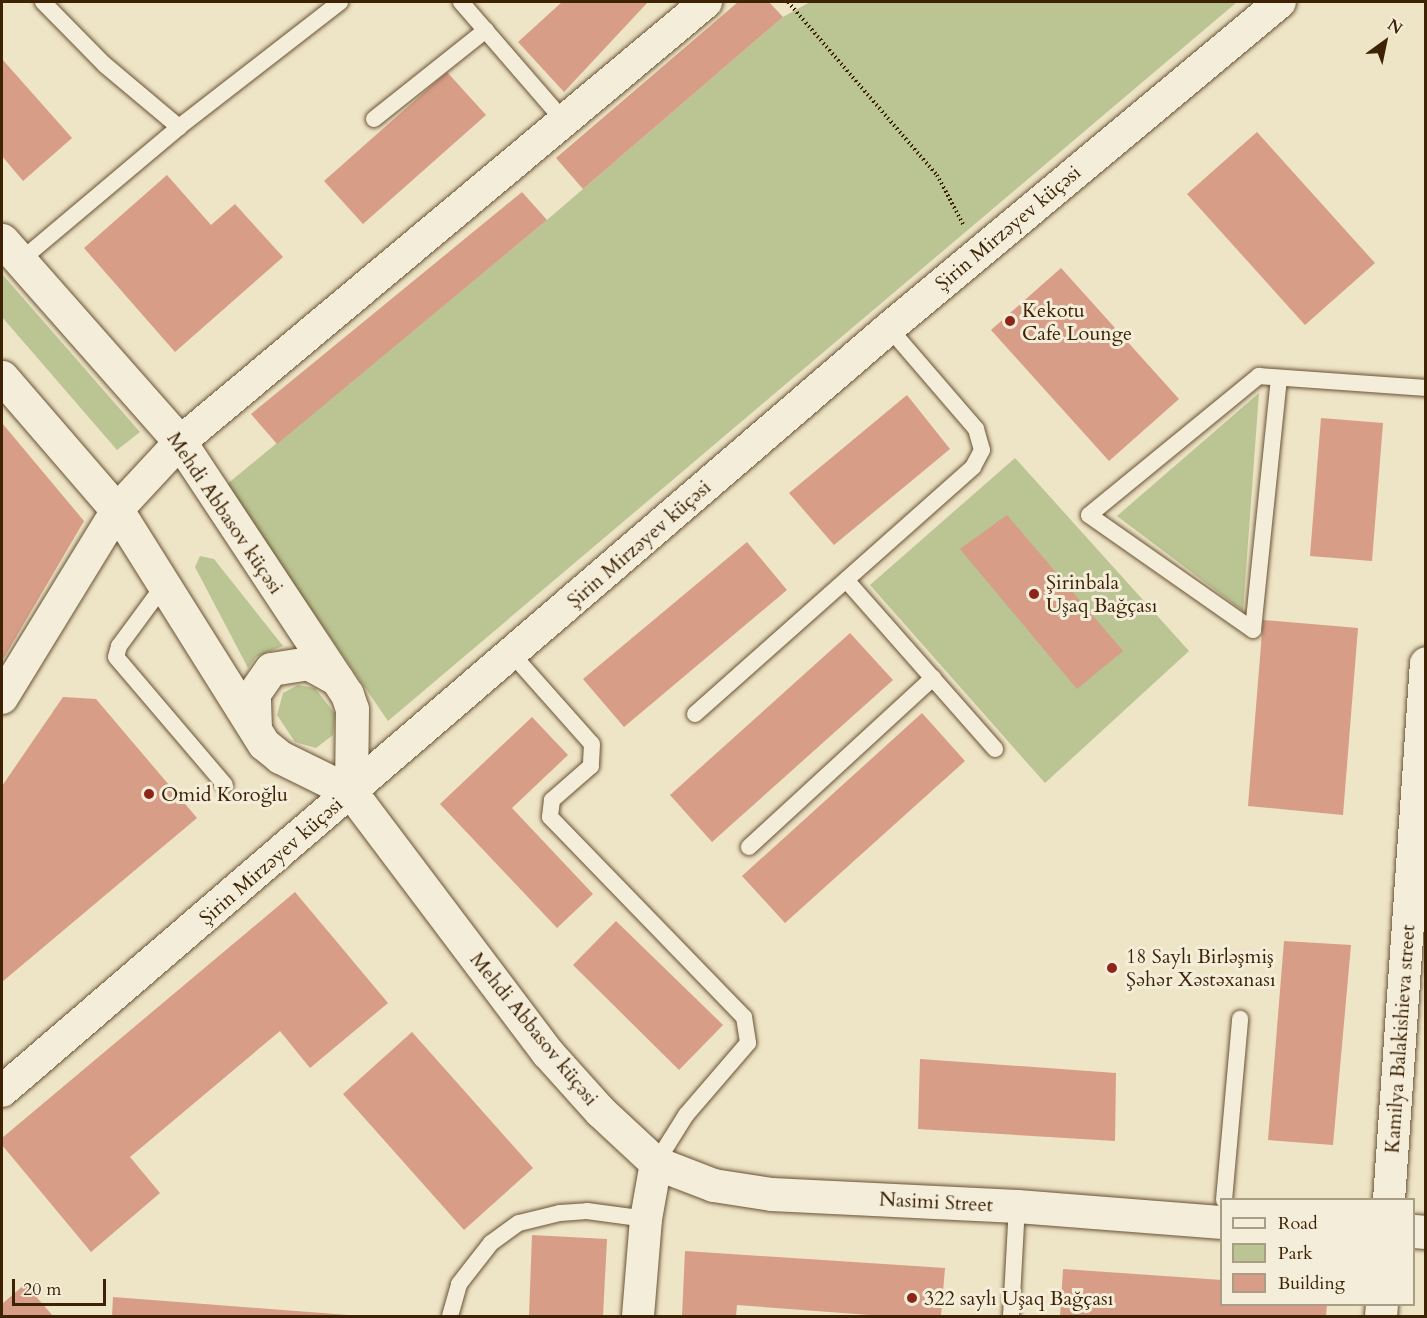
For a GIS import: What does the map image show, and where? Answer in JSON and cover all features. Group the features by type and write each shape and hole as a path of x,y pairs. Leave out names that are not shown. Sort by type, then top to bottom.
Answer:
{"street":[{"path":"2,698 117,510 180,442 706,2"},
{"name":"Şirin Mirzəyev küçəsi","path":"2,1091 889,328 1280,2"},
{"name":"Mehdi Abbasov küçəsi","path":"11,250 180,442 337,679 352,709 351,792"},
{"name":"Mehdi Abbasov küçəsi","path":"2,377 117,510 255,729 280,757 351,792 548,1052 600,1111 656,1163"},
{"path":"255,729 254,693 272,669 308,663 337,679"},
{"name":"Kamilya Balakishieva street","path":"1389,1198 1425,663"},
{"path":"638,1317 646,1219 656,1163"},
{"name":"Nasimi Street","path":"656,1163 712,1185 771,1194 1017,1206 1220,1222"}],"lane":[{"path":"43,2 105,65 179,127"},
{"path":"11,250 179,127 340,2"},
{"path":"461,2 565,122"},
{"path":"374,119 486,30"},
{"path":"695,714 973,467 982,450 976,429 889,328"},
{"path":"1279,378 1253,630 1089,515 1259,376 1425,388"},
{"path":"847,581 995,749"},
{"path":"164,585 119,646 116,657 225,785"},
{"path":"512,654 592,744 591,766 552,800 550,817 744,1017 748,1042 686,1115 656,1163"},
{"path":"749,847 933,678"},
{"path":"1224,1198 1240,1019"},
{"path":"1011,1317 1017,1206"},
{"path":"450,1317 459,1284 492,1243 519,1223 560,1213 587,1211 646,1219"}],"path":[{"path":"788,2 938,175 977,255"}],"green space":[{"path":"810,2 1237,2 388,721 226,485 547,220 783,17"},
{"path":"2,274 140,432 117,450 2,317"},
{"path":"1259,393 1243,611 1117,516"},
{"path":"1015,458 1189,651 1045,783 870,585"},
{"path":"200,556 214,559 283,646 256,657 248,668 195,567"},
{"path":"298,685 315,688 335,714 333,735 316,748 295,742 277,715 283,693"}],"building":[{"path":"562,2 648,2 564,92 518,42"},
{"path":"738,2 769,2 783,17 583,189 556,158"},
{"path":"2,59 72,138 23,181 2,156"},
{"path":"447,72 486,115 363,224 324,181"},
{"path":"1257,132 1375,263 1305,325 1187,194"},
{"path":"167,175 211,225 235,204 283,257 175,352 84,248"},
{"path":"522,192 547,220 277,444 251,414"},
{"path":"1061,268 1179,399 1109,461 991,330"},
{"path":"907,395 950,449 834,545 789,493"},
{"path":"1321,418 1383,423 1372,561 1310,556"},
{"path":"2,423 84,521 2,661"},
{"path":"1007,515 1123,651 1077,689 960,549"},
{"path":"747,542 787,590 624,727 583,679"},
{"path":"1263,620 1358,628 1343,815 1248,806"},
{"path":"850,633 893,680 712,842 670,795"},
{"path":"63,697 96,699 197,818 2,982 2,786"},
{"path":"922,713 965,761 785,923 742,876"},
{"path":"532,717 568,755 512,808 593,894 557,928 440,804"},
{"path":"295,892 388,1003 310,1068 280,1031 130,1157 160,1193 91,1252 2,1145 2,1138"},
{"path":"616,921 723,1025 679,1070 573,965"},
{"path":"1284,941 1351,945 1333,1145 1268,1140"},
{"path":"412,1032 533,1168 464,1230 343,1094"},
{"path":"920,1059 1116,1073 1115,1141 918,1129"},
{"path":"532,1235 607,1239 603,1316 529,1316"},
{"path":"685,1251 945,1268 941,1316 883,1316 737,1305 736,1316 682,1316"},
{"path":"1063,1269 1220,1280 1220,1306 1327,1306 1326,1316 1060,1316"},
{"path":"25,1284 53,1316 2,1316 2,1304"},
{"path":"113,1297 348,1315 348,1316 112,1316"}],"place":[{"name":"Kekotu Cafe Lounge","path":"1010,321"},
{"name":"Şirinbala Uşaq Bağçası","path":"1034,594"},
{"name":"Omid Koroğlu","path":"149,794"},
{"name":"18 Saylı Birləşmiş Şəhər Xəstəxanası","path":"1112,968"},
{"name":"322 saylı Uşaq Bağçası","path":"912,1298"}]}
